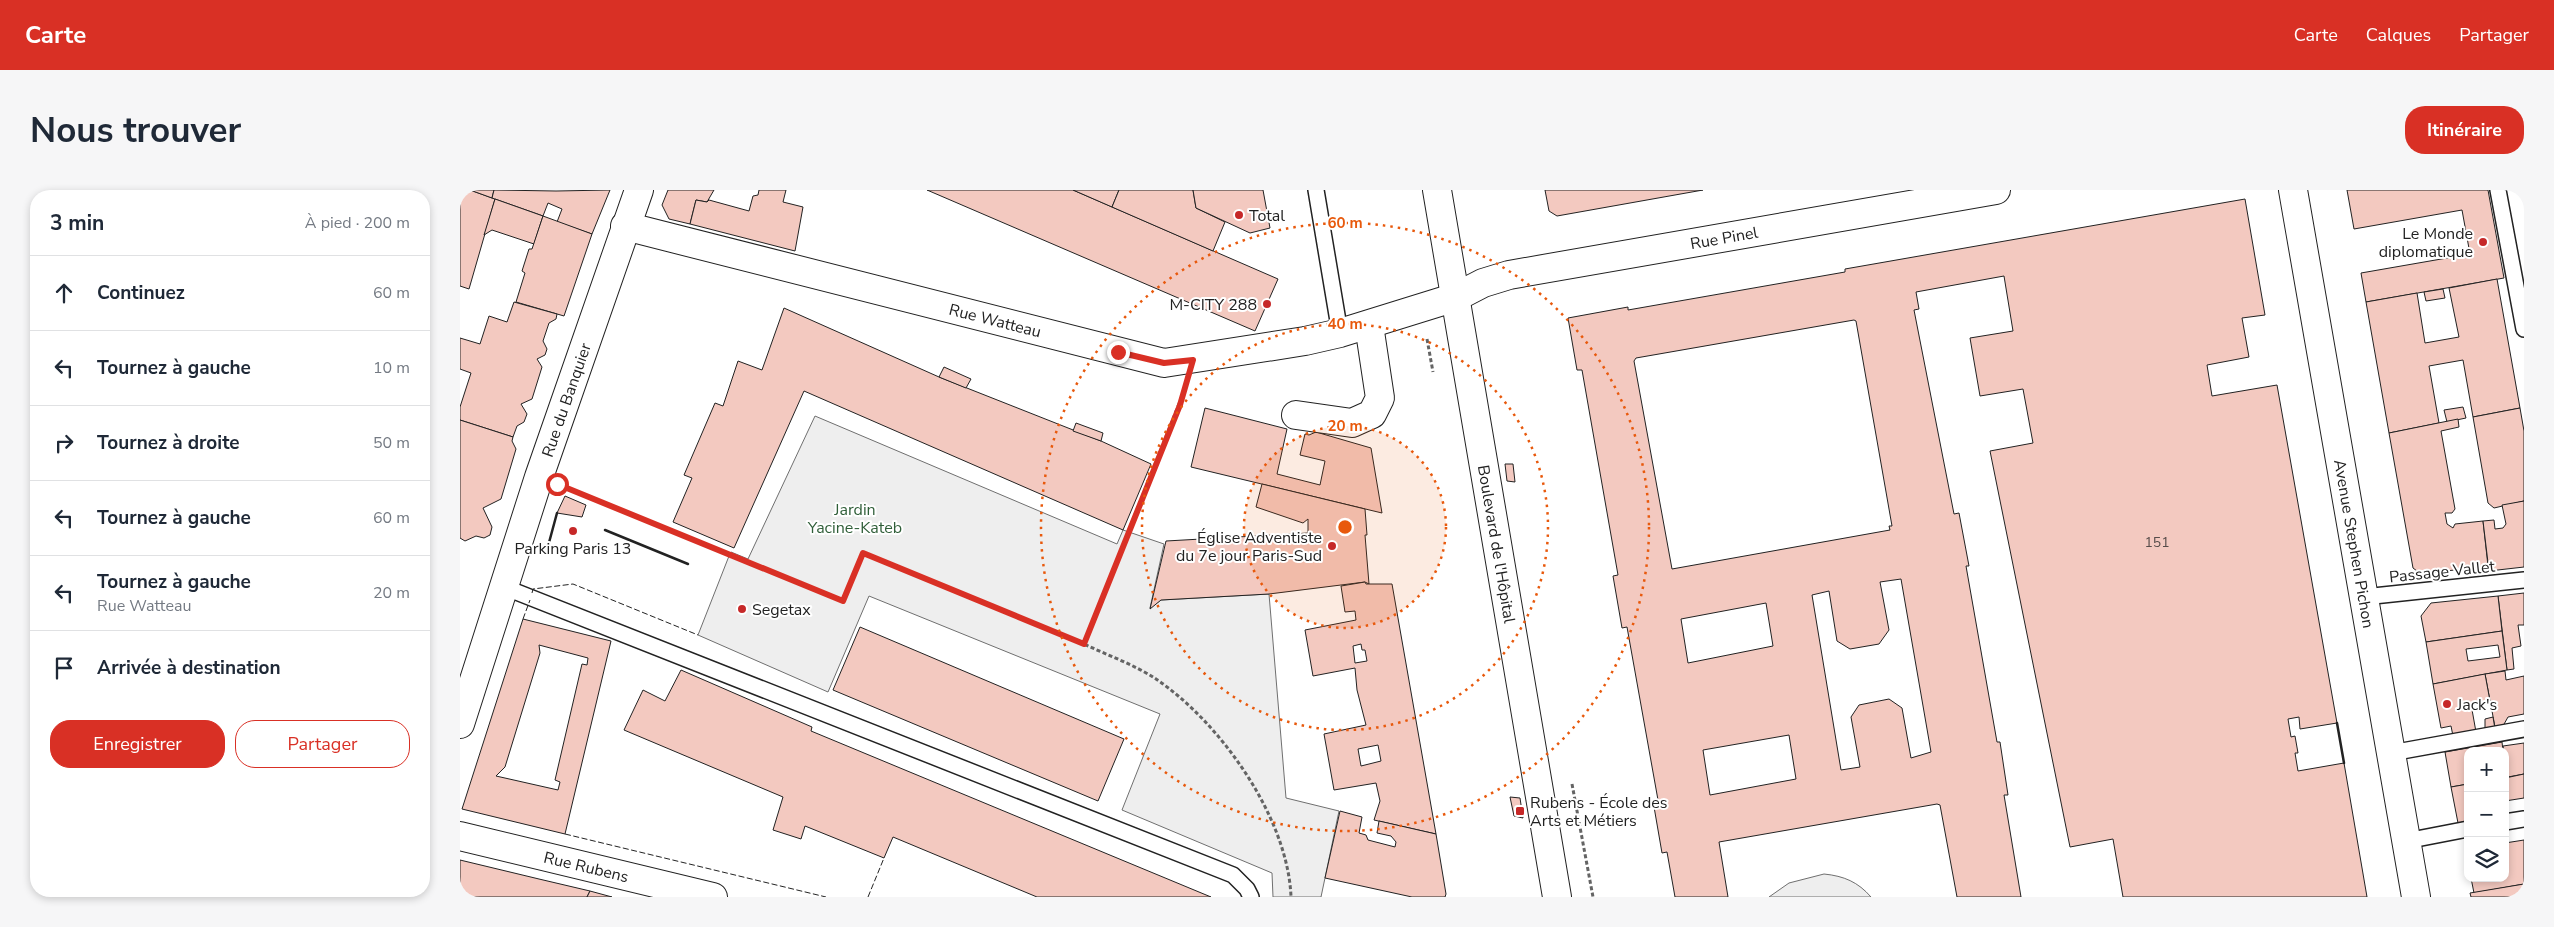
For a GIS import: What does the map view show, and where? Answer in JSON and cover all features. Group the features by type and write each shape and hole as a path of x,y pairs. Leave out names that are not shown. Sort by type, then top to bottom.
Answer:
{"street":[{"name":"Rue du Banquier","path":"460,724 539,477 639,190"},
{"name":"Boulevard de l'Hôpital","path":"1437,190 1558,897"},
{"name":"Rue Pinel","path":"1456,297 1483,283 1510,275 1996,190"},
{"name":"Avenue Stephen Pichon","path":"2293,190 2416,897"},
{"name":"Rue Watteau","path":"626,226 1164,363 1305,342 1369,325 1456,297"},
{"path":"1296,415 1352,423 1372,414 1380,398 1369,325"},
{"name":"Rue Rubens","path":"460,836 713,897"}],"lane":[{"path":"1316,190 1340,333"},
{"path":"2498,190 2524,329"},
{"name":"Passage Vallet","path":"2364,597 2524,580"},
{"path":"504,587 1233,875 1247,888 1252,897"},
{"path":"2391,753 2524,729"},
{"path":"2509,821 2524,819"},
{"path":"2406,840 2464,830"}],"path":[{"path":"1084,644 1180,405 1193,360"},
{"path":"566,488 843,601 863,553 1084,644 1156,679 1189,707 1223,742 1250,782 1274,823 1290,873 1291,897"}],"green space":[{"name":"Jardin Yacine-Kateb","path":"815,416 1117,544 1123,530 1164,544 1150,608 1161,600 1269,594 1286,798 1339,811 1321,897 1273,897 1272,873 1122,810 1160,714 869,596 828,692 698,635 731,552 748,559"},
{"path":"1824,874 1838,876 1850,881 1861,887 1871,897 1769,897 1789,883"}],"building":[{"path":"460,190 470,190 495,199 469,289 460,286"},
{"path":"470,190 494,190 492,198"},
{"path":"494,190 610,190 592,234 557,222 562,209 548,203 543,216 492,198"},
{"path":"668,190 714,190 707,202 696,200 690,224 669,219 662,205"},
{"path":"759,190 786,190 783,202 803,207 795,251 690,224 696,200 707,202 709,200 749,211 753,196 758,195"},
{"path":"927,190 1073,190 1278,279 1255,331"},
{"path":"1073,190 1119,190 1112,207"},
{"path":"1119,190 1193,190 1196,208 1225,222 1213,251 1112,207"},
{"name":"Total","path":"1193,190 1263,190 1270,228 1250,233 1196,208"},
{"path":"1545,190 1703,190 1557,216 1549,211"},
{"name":"Le Monde diplomatique","path":"2347,190 2488,190 2504,278 2366,302 2361,273 2470,254 2462,210 2354,229"},
{"path":"495,199 543,216 534,244 492,230 484,235"},
{"path":"2245,199 2265,315 2242,318 2249,357 2207,365 2212,396 2277,385 2337,723 2300,729 2299,717 2288,719 2291,737 2295,736 2298,753 2295,753 2298,771 2344,763 2367,897 2123,897 2113,839 2070,847 1990,451 2033,443 2023,389 1980,396 1970,338 2013,331 2004,276 1916,292 1919,309 1914,310 1954,514 1959,513 1969,566 1966,566 1997,742 2000,742 2008,795 2004,795 2021,897 1957,897 1940,805 1937,804 1719,842 1728,897 1675,897 1667,852 1662,853 1653,801 1658,800 1627,627 1622,628 1613,576 1618,575 1582,370 1577,370 1568,318 1628,307 1628,310 1845,272 1845,269","holes":["1856,321 1892,526 1889,526 1890,530 1672,569 1634,361 1636,358","1901,579 1931,752 1911,758 1902,708 1889,699 1859,705 1851,717 1860,767 1841,770 1812,595 1829,591 1837,641 1850,649 1879,644 1889,630 1880,582","1766,603 1773,646 1688,663 1681,619","1789,735 1796,779 1710,795 1703,750"]},
{"path":"543,216 592,234 564,316 516,302 525,273 522,271"},
{"path":"2497,279 2520,408 2473,417 2463,360 2429,366 2439,423 2389,433 2366,302 2417,293 2425,343 2459,337 2449,288"},
{"path":"2443,289 2445,298 2426,301 2424,292"},
{"path":"514,302 557,314 556,319 549,323 543,341 547,349 545,355 537,359 542,367 532,399 521,404 527,414 524,422 517,426 513,437 460,420 460,407 471,373 460,369 460,338 480,344 489,316 507,322"},
{"path":"784,308 939,377 1101,441 1151,464 1123,530 804,391 734,548 673,522 692,478 684,475 715,403 723,406 738,361 762,370"},
{"path":"944,367 971,379 966,388 939,377"},
{"path":"2463,407 2466,418 2447,422 2444,410"},
{"path":"1205,408 1287,429 1277,474 1320,485 1325,461 1300,455 1305,434 1309,435 1316,432 1371,448 1382,513 1191,467"},
{"path":"2520,408 2524,431 2524,501 2494,508 2488,503 2473,417"},
{"path":"2458,419 2459,427 2441,431 2455,509 2452,513 2445,513 2447,524 2453,528 2455,524 2483,521 2488,566 2421,574 2413,568 2389,433"},
{"path":"460,420 513,437 512,441 516,449 501,499 483,508 492,527 490,535 484,538 476,536 465,541 460,538"},
{"path":"1076,423 1103,433 1101,441 1073,431"},
{"path":"1505,464 1513,464 1515,482 1507,481"},
{"path":"1262,484 1365,509 1369,584 1365,582 1269,594 1161,600 1150,609 1166,541 1308,533 1308,519 1303,523 1256,507"},
{"path":"565,496 586,505 582,517 557,513"},
{"path":"2524,501 2524,567 2489,571 2483,521 2494,520 2495,529 2503,528 2506,524 2502,505"},
{"path":"1365,582 1366,584 1392,584 1436,834 1374,820 1380,801 1376,783 1334,790 1324,734 1366,725 1357,690 1355,668 1313,676 1305,630 1356,620 1355,611 1345,612 1341,586","holes":["1361,644 1362,650 1365,650 1367,661 1355,663 1353,646","1378,745 1381,761 1361,766 1358,749"]},
{"path":"2524,593 2524,625 2518,625 2521,646 2512,648 2514,669 2507,670 2498,596"},
{"path":"2498,596 2502,631 2426,642 2421,616 2431,603"},
{"path":"523,619 611,641 565,834 462,809","holes":["539,645 588,658 587,665 582,664 555,780 560,782 558,790 496,776 505,767 540,653"]},
{"path":"860,627 1124,739 1098,801 833,690"},
{"path":"2502,631 2507,670 2433,684 2426,642","holes":["2498,645 2500,657 2468,661 2466,649"]},
{"path":"681,670 812,727 811,731 1211,897 1037,897 893,837 884,858 805,826 801,839 773,830 783,797 624,730 643,690 665,701"},
{"path":"2505,671 2506,680 2524,676 2524,714 2508,717 2503,726 2495,727 2485,674"},
{"path":"2485,674 2490,701 2471,704 2476,732 2453,736 2451,726 2441,728 2433,684"},
{"path":"2493,717 2495,729 2485,730 2485,719"},
{"path":"2502,742 2503,747 2474,747"},
{"path":"2524,743 2524,774 2509,777 2509,747 2503,746"},
{"path":"2464,749 2464,785 2451,787 2445,752"},
{"path":"2524,774 2524,798 2509,800 2509,777"},
{"path":"2464,785 2464,822 2458,823 2451,787"},
{"path":"1510,797 1520,798 1523,818 1514,816"},
{"path":"1340,811 1362,817 1359,833 1366,835 1368,840 1395,847 1396,842 1391,836 1377,833 1379,821 1436,834 1445,897 1412,897 1325,878"},
{"path":"2524,840 2524,884 2474,893 2472,882 2509,882 2509,842"},
{"path":"460,860 590,891 587,897 460,897"},
{"path":"2524,884 2524,897 2471,897 2470,893"},
{"path":"590,891 612,897 587,897"}],"fence":[{"path":"532,593 533,589 573,584 698,635"},
{"path":"523,619 530,600"},
{"path":"565,834 826,897"},
{"path":"868,897 884,858"}],"wall":[{"path":"547,550 557,513"},
{"path":"605,530 688,564"},
{"path":"2337,723 2344,763"}],"place":[{"name":"Total","path":"1239,215"},
{"name":"Le Monde diplomatique","path":"2483,242"},
{"name":"M-CITY 288","path":"1267,304"},
{"name":"Parking Paris 13","path":"573,531"},
{"name":"Église Adventiste du 7e jour Paris-Sud","path":"1332,546"},
{"name":"Segetax","path":"742,609"},
{"name":"Jack's","path":"2447,704"},
{"name":"Rubens - École des Arts et Métiers","path":"1520,811"}],"route":[{"path":"557,484 692,542 843,601 863,553 1084,644 1180,405 1193,360 1164,363 1118,352"}]}
